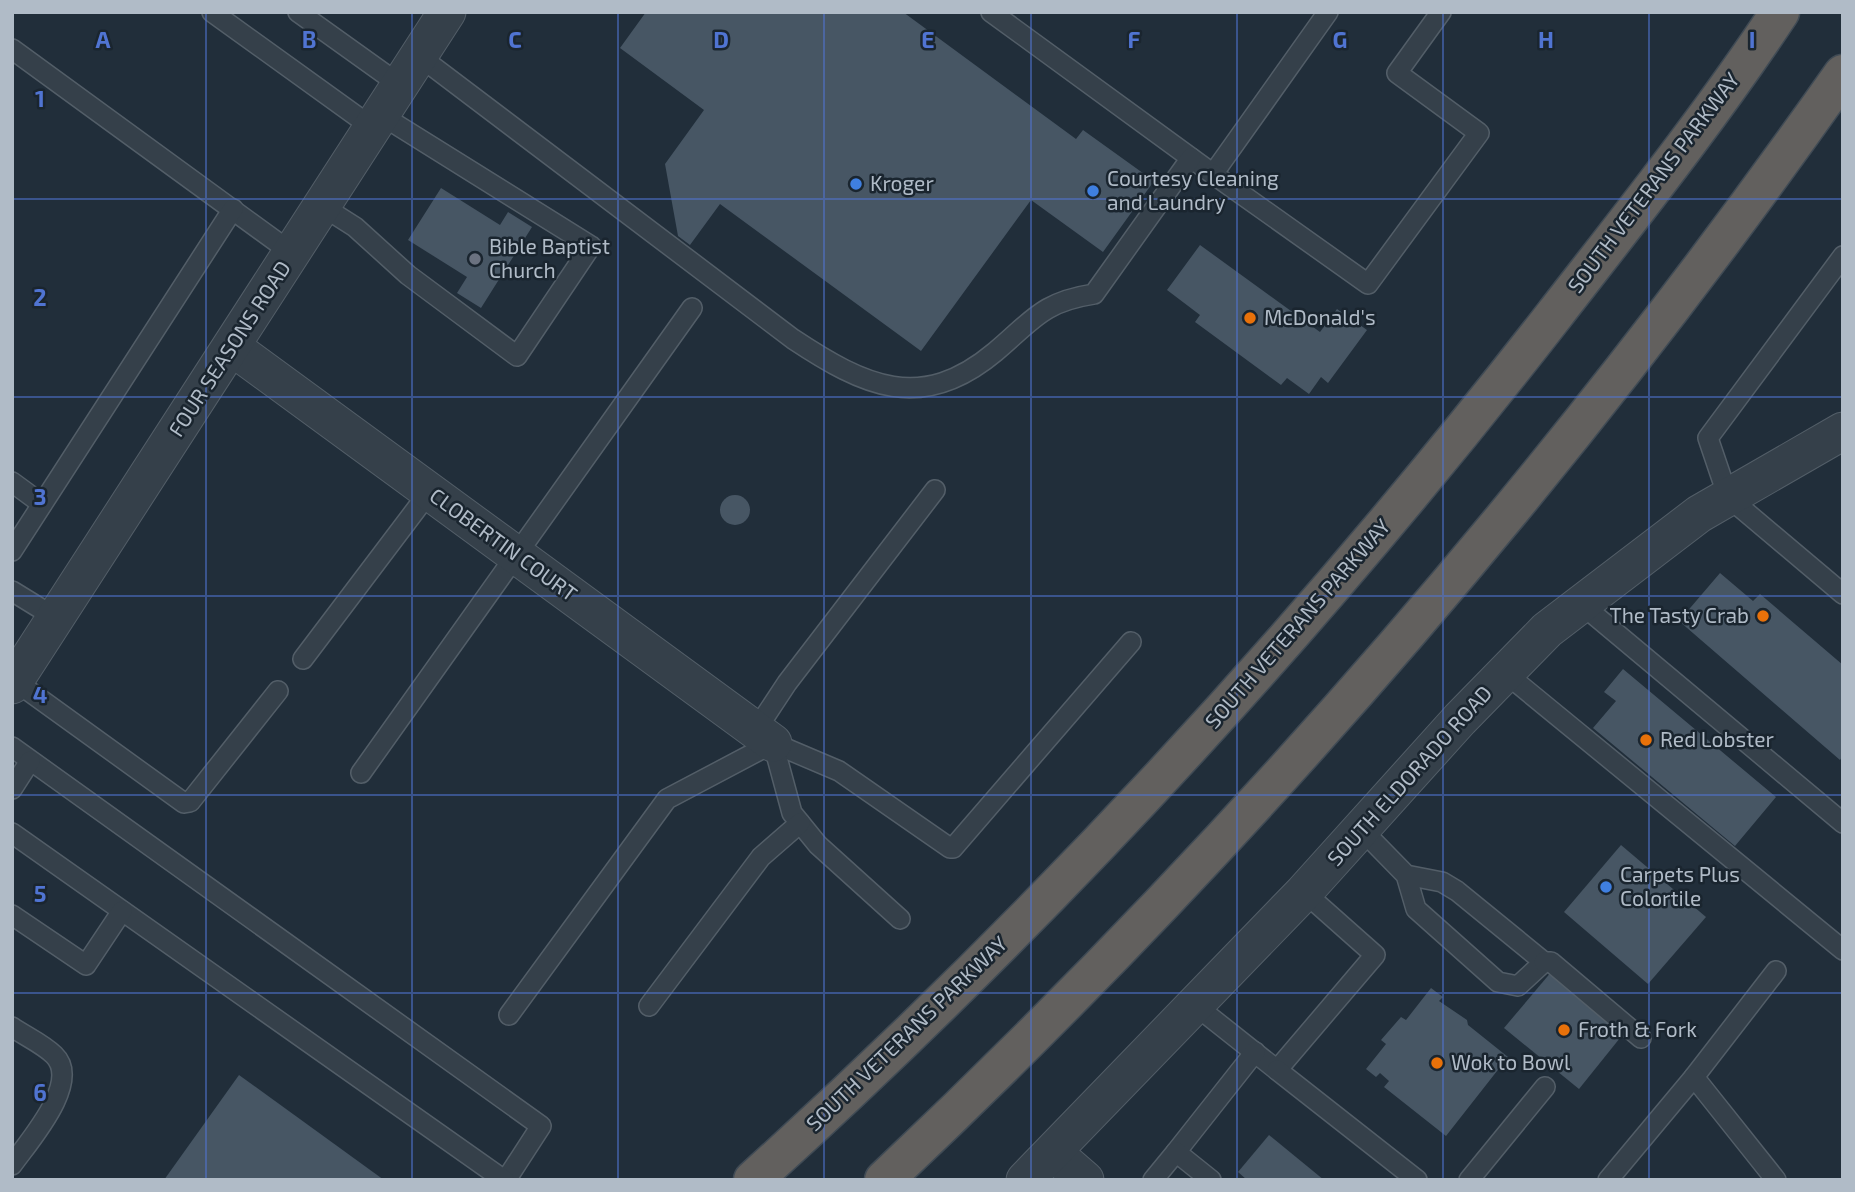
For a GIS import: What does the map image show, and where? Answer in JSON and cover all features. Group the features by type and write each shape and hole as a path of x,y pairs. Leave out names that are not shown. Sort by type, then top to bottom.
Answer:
{"highway":[{"name":"SOUTH VETERANS PARKWAY","path":"753,1180 863,1081 1082,859 1205,729 1373,541 1478,413 1618,234 1780,12"},
{"path":"884,1180 971,1098 1133,935 1321,734 1542,474 1741,216 1843,74"}],"street":[{"name":"FOUR SEASONS ROAD","path":"13,683 447,12"},
{"name":"CLOBERTIN COURT","path":"232,347 764,736"},
{"name":"SOUTH ELDORADO ROAD","path":"1025,1180 1304,892 1504,672 1580,603 1649,550 1728,497 1843,431"},
{"path":"1054,1153 1085,1180"}],"lane":[{"path":"212,12 393,96 836,367 882,386 923,388 962,375 994,353 1038,313 1064,299 1094,294 1191,159"},
{"path":"298,12 393,96 591,246 517,356 408,275 355,227 322,206"},
{"path":"991,12 1191,159 1368,284 1479,133 1397,73 1441,12"},
{"path":"1213,174 1328,12"},
{"path":"12,49 292,253"},
{"path":"12,551 233,209"},
{"path":"1843,256 1708,438 1728,497 1843,594"},
{"path":"361,773 692,308"},
{"path":"12,482 43,504"},
{"path":"509,1015 667,799 764,736 787,684 935,490"},
{"path":"303,659 430,491"},
{"path":"12,591 56,618"},
{"path":"1580,603 1843,823"},
{"path":"764,736 839,771 953,848 1131,642"},
{"path":"1504,672 1843,950"},
{"path":"13,683 184,803 190,802 278,691"},
{"path":"764,736 792,813 800,824 818,845 900,919"},
{"path":"12,747 541,1126 505,1180 12,834"},
{"path":"12,789 30,761"},
{"path":"649,1006 761,857 800,824"},
{"path":"1361,830 1406,875 1416,909 1498,982 1518,986 1544,962"},
{"path":"1406,875 1442,882 1457,891 1544,962 1552,962 1641,1038"},
{"path":"1277,1070 1374,956 1304,892"},
{"path":"12,915 86,965 122,911"},
{"path":"1608,1180 1694,1077 1776,971"},
{"path":"1195,1005 1418,1180"},
{"path":"12,1027 55,1056 62,1071 59,1097 12,1165"},
{"path":"1153,1180 1255,1052"},
{"path":"1694,1077 1776,1180"},
{"path":"1469,1180 1545,1087"},
{"path":"1176,1152 1211,1180"}],"building":[{"name":"Kroger","path":"646,12 903,12 1076,139 1083,130 1154,181 1103,252 1031,200 921,351 720,204 690,245 678,236 665,164 704,110 620,48"},
{"name":"Bible Baptist Church","path":"441,188 500,225 508,212 532,227 481,308 457,293 467,277 408,240"},
{"name":"McDonald's","path":"1200,245 1320,332 1337,309 1367,330 1328,383 1321,377 1309,394 1287,378 1281,385 1195,322 1200,315 1167,290"},
{"path":"735,495 746,499 750,510 746,521 735,525 724,521 720,510 724,499"},
{"path":"1720,573 1753,601 1760,594 1843,665 1843,756 1840,760 1679,621"},
{"path":"1623,669 1776,797 1735,846 1593,728 1616,701 1604,692"},
{"path":"1621,845 1706,917 1648,984 1564,912"},
{"name":"Froth & Fork","path":"1552,971 1624,1033 1579,1089 1504,1028"},
{"name":"Wok to Bowl","path":"1431,988 1443,997 1439,1001 1467,1020 1468,1025 1508,1057 1446,1136 1384,1087 1389,1081 1380,1073 1376,1077 1366,1069 1386,1044 1381,1040 1401,1017 1406,1020"},
{"path":"239,1075 384,1180 164,1180"},
{"path":"1269,1135 1324,1180 1247,1180 1238,1172"}],"place":[{"name":"Kroger","path":"856,184"},
{"name":"Courtesy Cleaning and Laundry","path":"1093,191"},
{"name":"Bible Baptist Church","path":"475,259"},
{"name":"McDonald's","path":"1250,318"},
{"name":"The Tasty Crab","path":"1763,616"},
{"name":"Red Lobster","path":"1646,740"},
{"name":"Carpets Plus Colortile","path":"1606,887"},
{"name":"Froth & Fork","path":"1564,1030"},
{"name":"Wok to Bowl","path":"1437,1063"}]}
